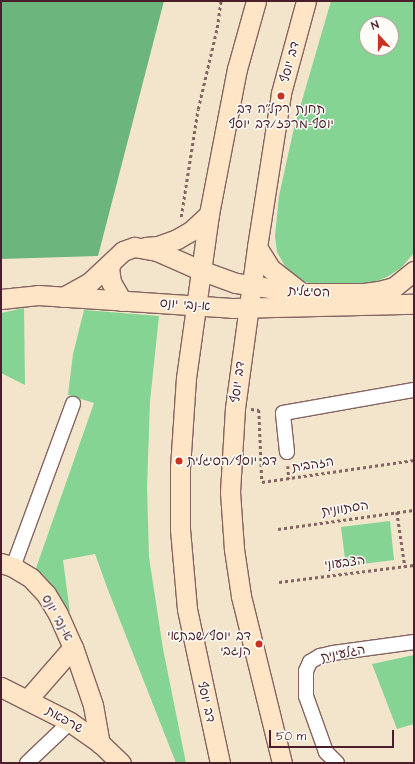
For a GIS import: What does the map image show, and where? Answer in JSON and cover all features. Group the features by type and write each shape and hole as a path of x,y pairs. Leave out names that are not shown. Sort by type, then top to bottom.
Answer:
{"main road":[{"name":"דב יוסף","path":"220,763 187,608 180,529 180,468 186,386 195,306 209,214 235,76 256,1"},
{"name":"דב יוסף","path":"282,763 241,596 234,549 230,492 235,408 257,247 281,93 306,1"},
{"path":"63,297 90,282 112,263 123,251 134,247 164,244 180,238 209,214"},
{"path":"142,247 157,251 200,270"},
{"path":"257,247 271,269 303,294"},
{"path":"112,263 109,268 111,282 122,301"},
{"name":"הסיגלית","path":"200,270 252,286 303,294 364,293 379,291 394,287 414,271"},
{"path":"414,278 414,286"},
{"name":"א-נבי יונס","path":"1,299 38,295 195,306 248,308"},
{"name":"הסיגלית","path":"248,308 414,304"},
{"name":"א-נבי יונס","path":"7,565 31,578 46,594 58,614 73,647 93,705 100,743"},
{"name":"א-נבי יונס","path":"27,700 73,647"},
{"name":"שרפאת","path":"1,687 70,722 100,743 121,763"}],"street":[{"path":"286,452 283,413 414,390"},
{"path":"7,565 73,404"},
{"name":"הגלעינית","path":"337,763 326,752 306,696 306,671 310,662 320,656 414,642"},
{"path":"27,763 70,722"}],"path":[{"path":"180,238 177,230 198,109 217,28 221,1"},
{"name":"הזהבית","path":"235,408 259,410 262,482 414,460"},
{"name":"הסתוונית","path":"278,529 414,510"},
{"path":"397,512 405,566"},
{"name":"הצבעוני","path":"278,582 414,565"}],"green space":[{"path":"1,1 164,1 98,256 1,259"},
{"path":"331,1 414,1 414,253 401,268 387,277 369,284 321,287 297,279 286,268 277,252 275,236 279,196 294,128"},
{"path":"24,308 25,385 1,373 1,313"},
{"path":"84,310 159,316 150,401 147,487 149,557 163,649 186,763 176,763 95,554 63,560 70,613 55,590 35,571 94,403 68,395 73,354"},
{"path":"390,521 394,560 346,566 341,527"},
{"path":"414,655 414,724 397,729 372,664"}],"place":[{"name":"תחנת רקל״ה דב יוסף-מרכז/דב יוסף","path":"281,96"},
{"name":"דב יוסף/הסיגלית","path":"179,461"},
{"name":"דב יוסף/שבתאי הנגבי","path":"259,644"}]}
